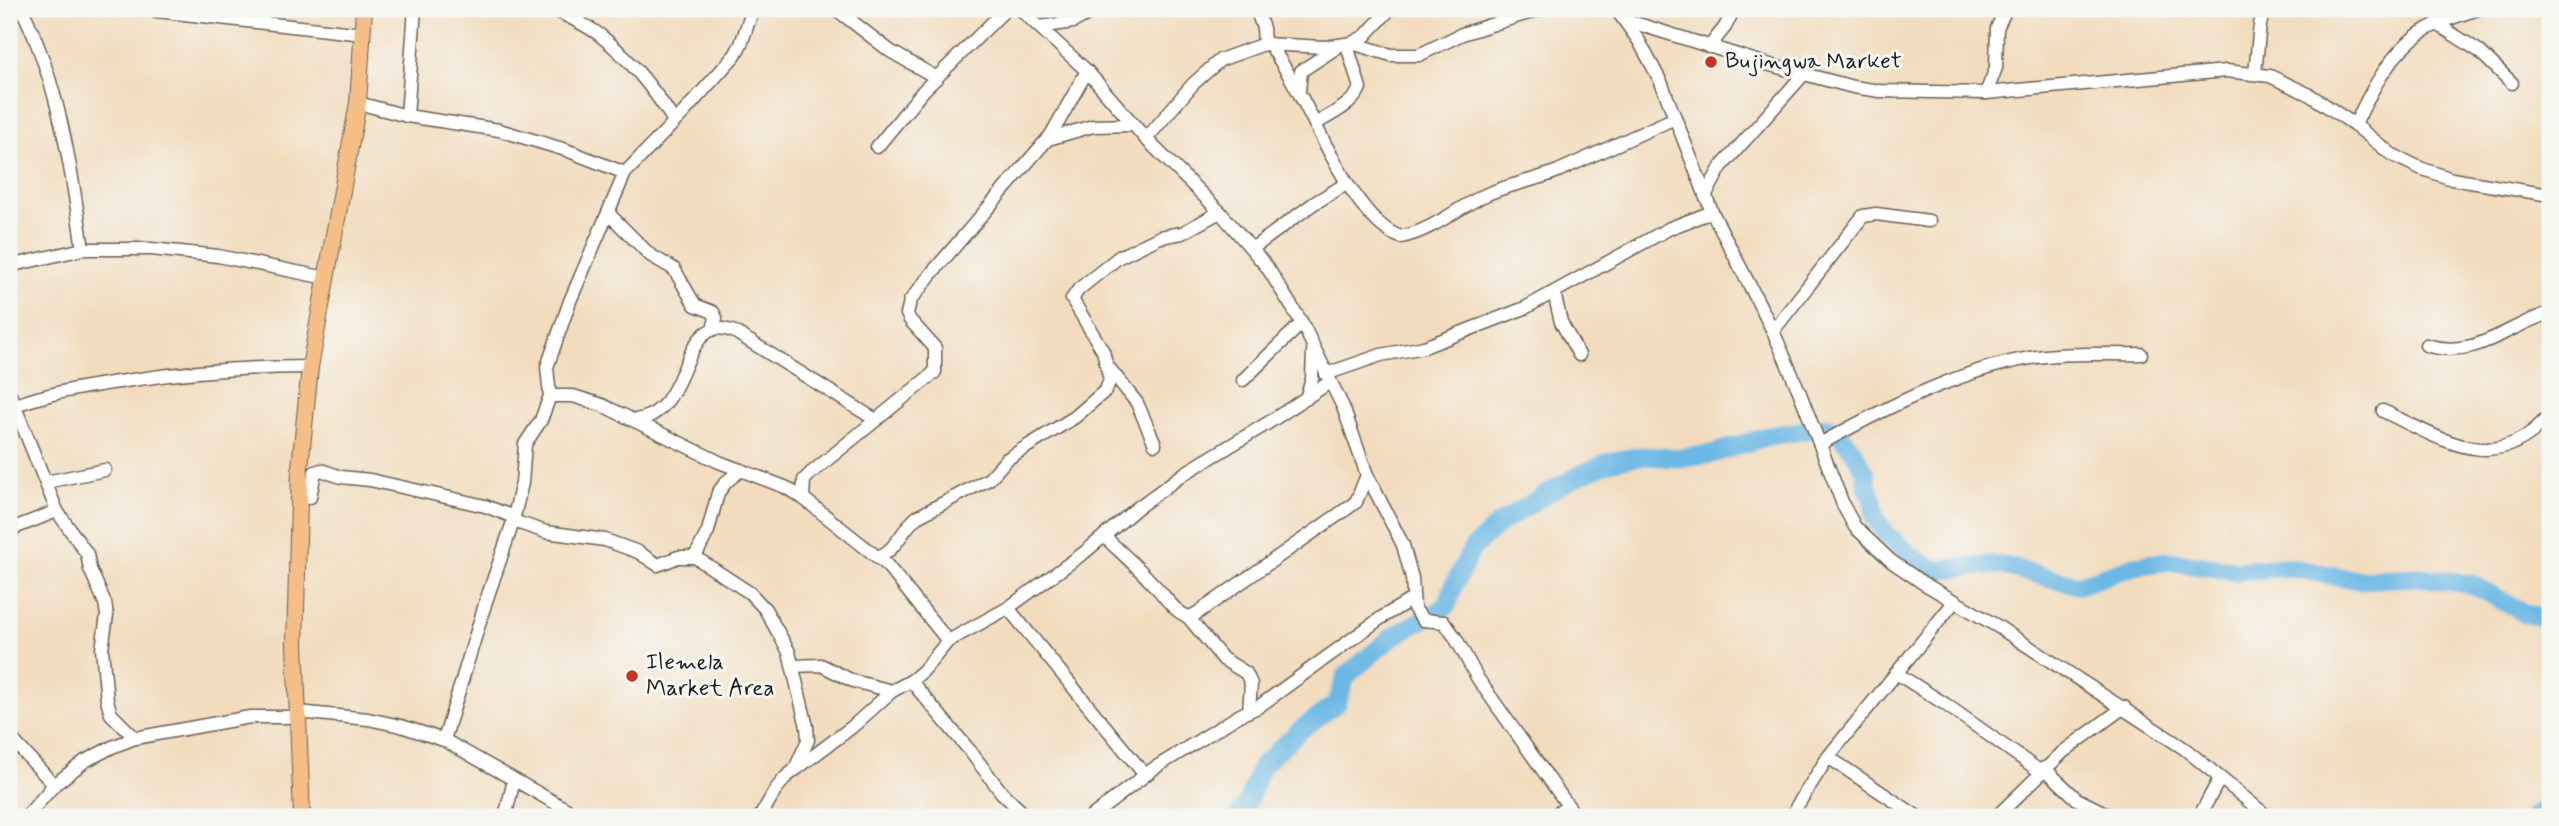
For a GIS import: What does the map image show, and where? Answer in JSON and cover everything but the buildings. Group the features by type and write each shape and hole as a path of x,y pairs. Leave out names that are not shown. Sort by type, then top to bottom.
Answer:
{"main road":[{"path":"302,817 295,644 299,500 310,367 358,103 364,9"}],"street":[{"path":"22,9 49,74 59,110 72,172 83,249"},
{"path":"139,9 363,34"},
{"path":"407,116 415,9"},
{"path":"553,9 600,35 613,47 660,99 674,121"},
{"path":"836,9 890,51 937,78"},
{"path":"877,146 923,91 1006,9"},
{"path":"1020,9 1087,71 1146,139 1220,212 1253,248 1285,294 1343,407 1367,475 1403,545 1412,578 1414,607 1423,620 1444,622 1478,680 1572,812 1550,817"},
{"path":"1040,27 1073,22 1097,9"},
{"path":"1256,9 1267,44 1299,92 1346,184 1387,230 1401,237 1411,235 1482,196 1558,171 1675,118"},
{"path":"1299,92 1301,71 1365,36 1390,9"},
{"path":"1146,139 1207,70 1220,60 1267,44 1346,45 1391,55 1419,55 1462,34 1541,9"},
{"path":"1616,9 1652,62 1712,212 1773,331 1844,507 1856,527 1891,561 2124,707 2185,749 2268,817"},
{"path":"1709,47 1725,27 1734,9"},
{"path":"1986,93 1996,68 1997,28 2006,9"},
{"path":"2255,73 2260,24 2265,9"},
{"path":"2420,9 2452,18"},
{"path":"2355,125 2371,92 2396,57 2420,34 2437,24 2478,9"},
{"path":"444,740 514,519 522,483 526,444 541,420 550,396 547,366 570,301 625,173 734,55 741,44 748,11"},
{"path":"1625,20 1804,74 1880,91 1986,93 2215,71 2255,73 2289,83 2355,125 2391,154 2420,168 2452,178 2550,195"},
{"path":"2437,24 2479,51 2512,83"},
{"path":"1315,124 1342,107 1360,88 1346,45"},
{"path":"803,498 804,480 811,473 936,372 935,348 910,320 910,301 1048,139 1062,120 1087,71"},
{"path":"1705,196 1721,167 1804,74"},
{"path":"358,103 407,116 499,130 566,150 625,173"},
{"path":"1048,139 1093,126 1133,125"},
{"path":"1253,248 1313,204 1346,184"},
{"path":"1155,444 1137,403 1109,368 1096,337 1073,303 1073,295 1130,250 1160,237 1182,233 1220,212"},
{"path":"760,817 776,789 795,771 852,727 892,691 923,671 948,641 1007,608 1104,536 1136,508 1185,473 1306,399 1328,378 1381,355 1424,348 1524,308 1670,228 1712,212"},
{"path":"609,214 650,255 674,269 695,305 713,312 716,318 713,329 699,341 658,413 636,420"},
{"path":"1773,331 1863,216 1876,214 1929,221"},
{"path":"9,266 83,249 183,250 326,278"},
{"path":"1554,293 1561,322 1579,355"},
{"path":"2426,345 2452,350 2473,345 2550,313"},
{"path":"1243,380 1302,323"},
{"path":"713,329 735,332 876,420"},
{"path":"1306,399 1312,379 1313,346"},
{"path":"1820,444 1906,399 1987,369 2044,356 2141,354"},
{"path":"12,407 72,388 169,374 250,367 310,367"},
{"path":"878,557 892,549 910,522 917,517 989,479 1007,460 1093,404 1106,390 1110,380 1109,368"},
{"path":"9,391 12,407 57,511 84,547 92,576 105,603 107,615 102,649 103,672 111,714 135,738"},
{"path":"550,396 572,396 636,420 719,462 785,487 803,498 886,564 948,641"},
{"path":"2383,411 2469,448 2491,450 2518,443 2550,414"},
{"path":"46,482 105,470"},
{"path":"299,500 310,497 313,476 321,470 341,477 370,480 485,506 546,532 605,540 638,552 658,565 678,557 695,557 750,593 765,609 781,635 792,666 807,727 808,740 795,771"},
{"path":"695,557 708,531 718,493 726,482 741,470"},
{"path":"785,487 811,473"},
{"path":"1188,617 1356,502 1367,475"},
{"path":"9,530 57,511"},
{"path":"1104,536 1154,584 1179,613 1188,617 1223,659 1246,673 1251,684 1249,711"},
{"path":"1091,817 1146,775 1269,699 1381,618 1412,599"},
{"path":"1793,817 1828,757 1955,601"},
{"path":"1007,608 1146,775"},
{"path":"792,666 821,665 853,681 892,691"},
{"path":"1896,673 2043,770 2077,799 2113,817"},
{"path":"911,681 1002,793 1027,817"},
{"path":"1996,817 2043,770 2124,707"},
{"path":"26,817 54,785 94,756 135,738 250,717 298,715 368,719 444,740 580,817"},
{"path":"9,736 54,785"},
{"path":"1828,757 1918,817"},
{"path":"2199,817 2220,778"},
{"path":"505,817 514,780"}],"waterway":[{"path":"1237,817 1247,803 1262,765 1299,731 1337,703 1346,676 1392,637 1447,606 1472,549 1500,523 1554,489 1609,462 1640,456 1681,458 1712,454 1768,436 1827,427 1839,434 1854,452 1865,472 1875,518 1886,534 1914,558 1936,570 2004,566 2078,585 2135,566 2168,561 2238,571 2285,567 2358,580 2419,577 2474,585 2524,613 2542,618 2550,614"},
{"path":"2532,817 2550,806"}],"place":[{"name":"Bujingwa Market","path":"1711,62"},
{"name":"Ilemela Market Area","path":"632,676"}]}
